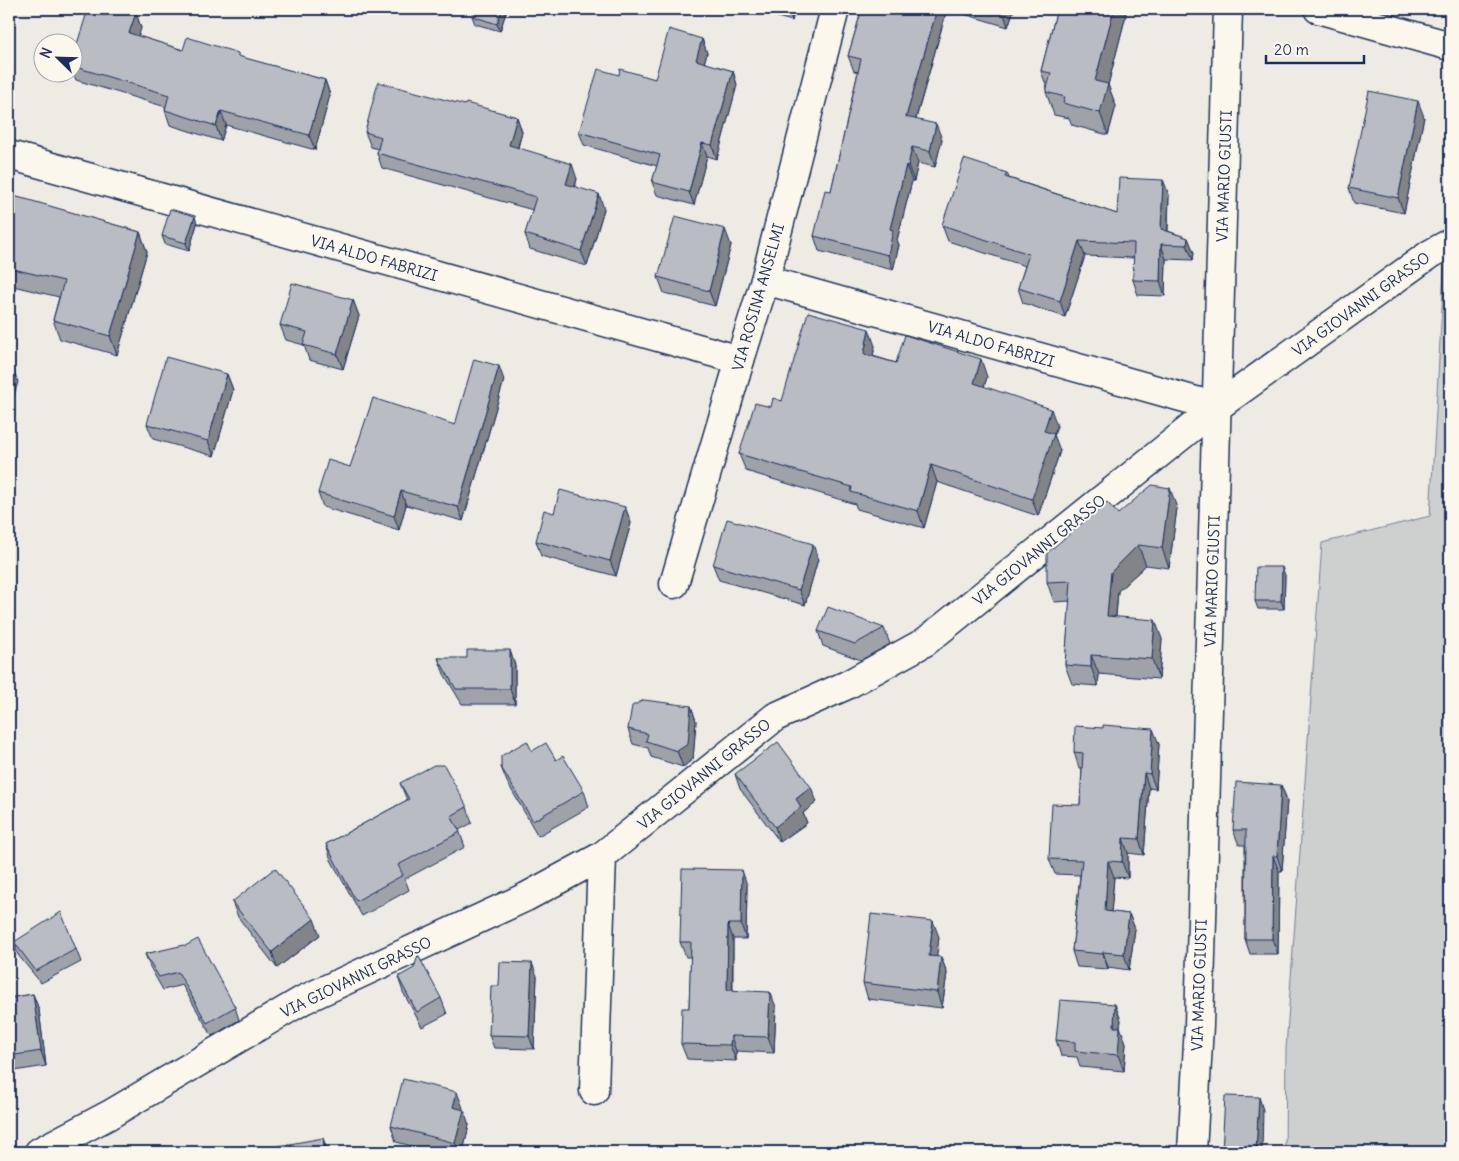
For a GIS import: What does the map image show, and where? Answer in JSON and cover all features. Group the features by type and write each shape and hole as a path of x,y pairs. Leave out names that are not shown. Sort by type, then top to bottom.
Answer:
{"street":[{"name":"VIA ROSINA ANSELMI","path":"674,584 765,280 835,9"},
{"name":"VIA MARIO GIUSTI","path":"1192,1152 1199,1025 1228,9"},
{"path":"1318,9 1450,46"},
{"name":"VIA ALDO FABRIZI","path":"9,155 740,360"},
{"name":"VIA GIOVANNI GRASSO","path":"39,1152 109,1115 302,1000 526,897 602,856 775,717 847,685 925,642 1217,407 1430,254 1450,243"},
{"name":"VIA ALDO FABRIZI","path":"765,280 1217,407"},
{"path":"594,1091 602,856"}],"shaded area":[{"path":"1450,250 1450,1152 1285,1152 1286,1048 1322,543 1430,516 1445,253"}],"building":[{"path":"88,9 122,9 136,13 129,33 183,50 187,37 238,53 238,56 325,80 309,135 221,111 216,126 165,110 169,95 82,69 81,32"},
{"path":"475,9 502,9 497,24 472,16"},
{"path":"862,9 937,9 906,117 936,124 930,151 912,147 890,229 893,230 888,255 814,236 825,190 831,191 861,59 848,56"},
{"path":"1057,9 1114,9 1095,81 1108,84 1100,113 1063,103 1065,97 1046,92 1051,73 1041,71"},
{"path":"669,29 702,39 696,60 733,71 712,145 702,143 689,192 652,182 660,155 579,132 598,69 619,75 620,69 655,79"},
{"path":"378,82 517,117 509,145 572,164 566,184 599,194 581,251 525,234 536,197 377,153 381,137 365,132"},
{"path":"1369,91 1418,101 1398,198 1349,188"},
{"path":"964,159 1007,173 1005,177 1117,214 1119,178 1163,180 1161,229 1188,238 1187,245 1161,244 1160,281 1133,280 1134,243 1079,241 1060,301 1018,288 1029,254 942,225"},
{"path":"9,195 140,232 110,336 53,320 64,281 9,268"},
{"path":"170,209 195,216 186,243 162,236"},
{"path":"675,216 725,229 709,291 658,277"},
{"path":"292,283 353,300 337,354 303,345 307,332 280,325"},
{"path":"808,312 869,329 864,354 896,363 905,335 981,359 974,383 1051,409 1044,431 1054,434 1032,499 931,465 918,511 851,492 852,487 739,454 755,403 771,407 773,398 782,401"},
{"path":"166,357 227,374 208,441 147,424"},
{"path":"474,359 499,366 458,507 401,491 394,516 318,493 328,460 350,467 373,398 455,425"},
{"path":"9,365 12,366 9,378"},
{"path":"1152,485 1170,488 1162,548 1138,545 1111,572 1107,616 1155,620 1152,659 1091,655 1091,667 1065,665 1071,581 1047,582 1047,553 1107,502 1118,514"},
{"path":"560,490 625,507 610,561 536,541 544,510 554,513"},
{"path":"727,519 813,544 799,590 713,565"},
{"path":"1256,567 1282,567 1281,601 1255,601"},
{"path":"828,607 884,628 855,644 818,631"},
{"path":"467,650 510,650 510,689 456,689 438,658 467,658"},
{"path":"644,700 691,706 688,744 677,751 646,741 648,734 628,729 632,706"},
{"path":"1103,725 1153,729 1150,774 1144,773 1139,839 1123,838 1122,862 1108,861 1105,911 1129,914 1124,954 1072,951 1082,860 1049,859 1052,804 1080,805 1083,753 1074,752 1075,726 1103,728"},
{"path":"527,741 532,751 546,743 556,760 563,756 584,791 533,821 501,767 501,756"},
{"path":"778,742 811,787 796,799 801,807 775,827 735,774"},
{"path":"434,765 444,765 467,807 451,816 460,832 398,865 403,875 356,901 326,844 409,799 400,783"},
{"path":"1236,782 1281,785 1277,856 1273,856 1272,939 1245,939 1246,830 1233,830"},
{"path":"275,868 314,919 272,952 232,902"},
{"path":"682,869 742,870 741,924 728,924 727,990 770,992 768,1037 731,1036 730,1045 681,1044 682,1008 689,1008 691,942 680,942"},
{"path":"61,912 76,949 36,971 14,942"},
{"path":"871,914 933,921 929,956 941,957 937,992 863,983"},
{"path":"198,939 235,1007 207,1023 178,972 159,977 145,954 185,946"},
{"path":"418,955 441,998 417,1012 398,977 414,968"},
{"path":"500,962 532,963 529,1036 489,1035 491,986 499,986"},
{"path":"33,994 41,1051 9,1056 9,998"},
{"path":"1060,1000 1115,1004 1114,1027 1120,1027 1118,1055 1075,1051 1075,1042 1056,1040"},
{"path":"403,1079 457,1092 453,1107 464,1110 455,1143 391,1126"},
{"path":"1225,1096 1259,1097 1256,1152 1222,1152"},
{"path":"323,1138 325,1152 267,1152 267,1148"},
{"path":"171,1148 176,1152 167,1152"}]}
